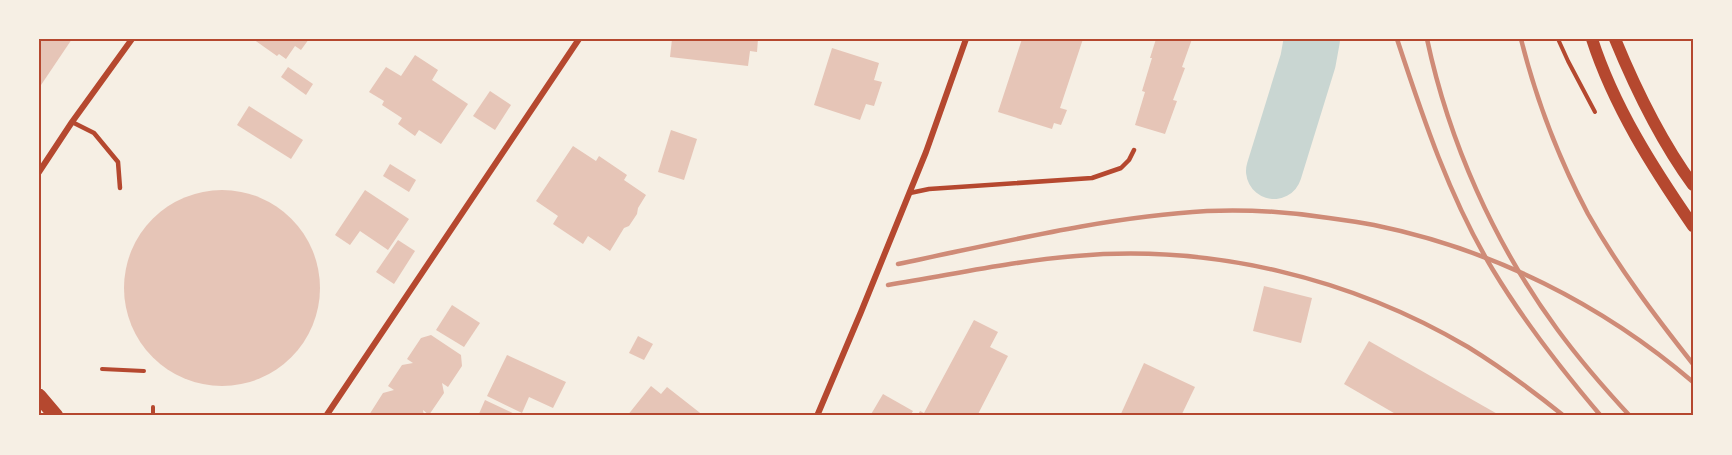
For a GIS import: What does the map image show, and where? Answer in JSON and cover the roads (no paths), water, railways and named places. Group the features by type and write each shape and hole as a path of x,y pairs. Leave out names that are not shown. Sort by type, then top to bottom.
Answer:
{"main road":[{"path":"1592,39 1609,83 1628,122 1650,161 1693,226"},
{"path":"1615,39 1648,113 1668,149 1693,185"},
{"path":"39,396 56,416"}],"street":[{"path":"39,172 132,39"},
{"path":"326,416 579,39"},
{"path":"817,416 910,193 966,39"}],"lane":[{"path":"72,122 94,133 118,162 120,188"},
{"path":"910,193 929,189 1092,178 1121,168 1129,160 1134,150"}],"waterway":[{"path":"1274,171 1308,61 1312,39"}],"railway":[{"path":"1397,39 1439,158 1478,243 1505,290 1531,327 1601,416"},
{"path":"1427,39 1436,78 1461,153 1494,227 1513,262 1557,329 1630,416"},
{"path":"1521,39 1549,128 1588,214 1638,291 1693,364"},
{"path":"898,264 1052,232 1168,214 1253,211 1352,221 1418,235 1461,249 1544,283 1621,328 1693,382"},
{"path":"888,285 1005,265 1076,256 1178,255 1229,261 1279,271 1328,285 1377,302 1423,323 1493,363 1564,416"}]}
